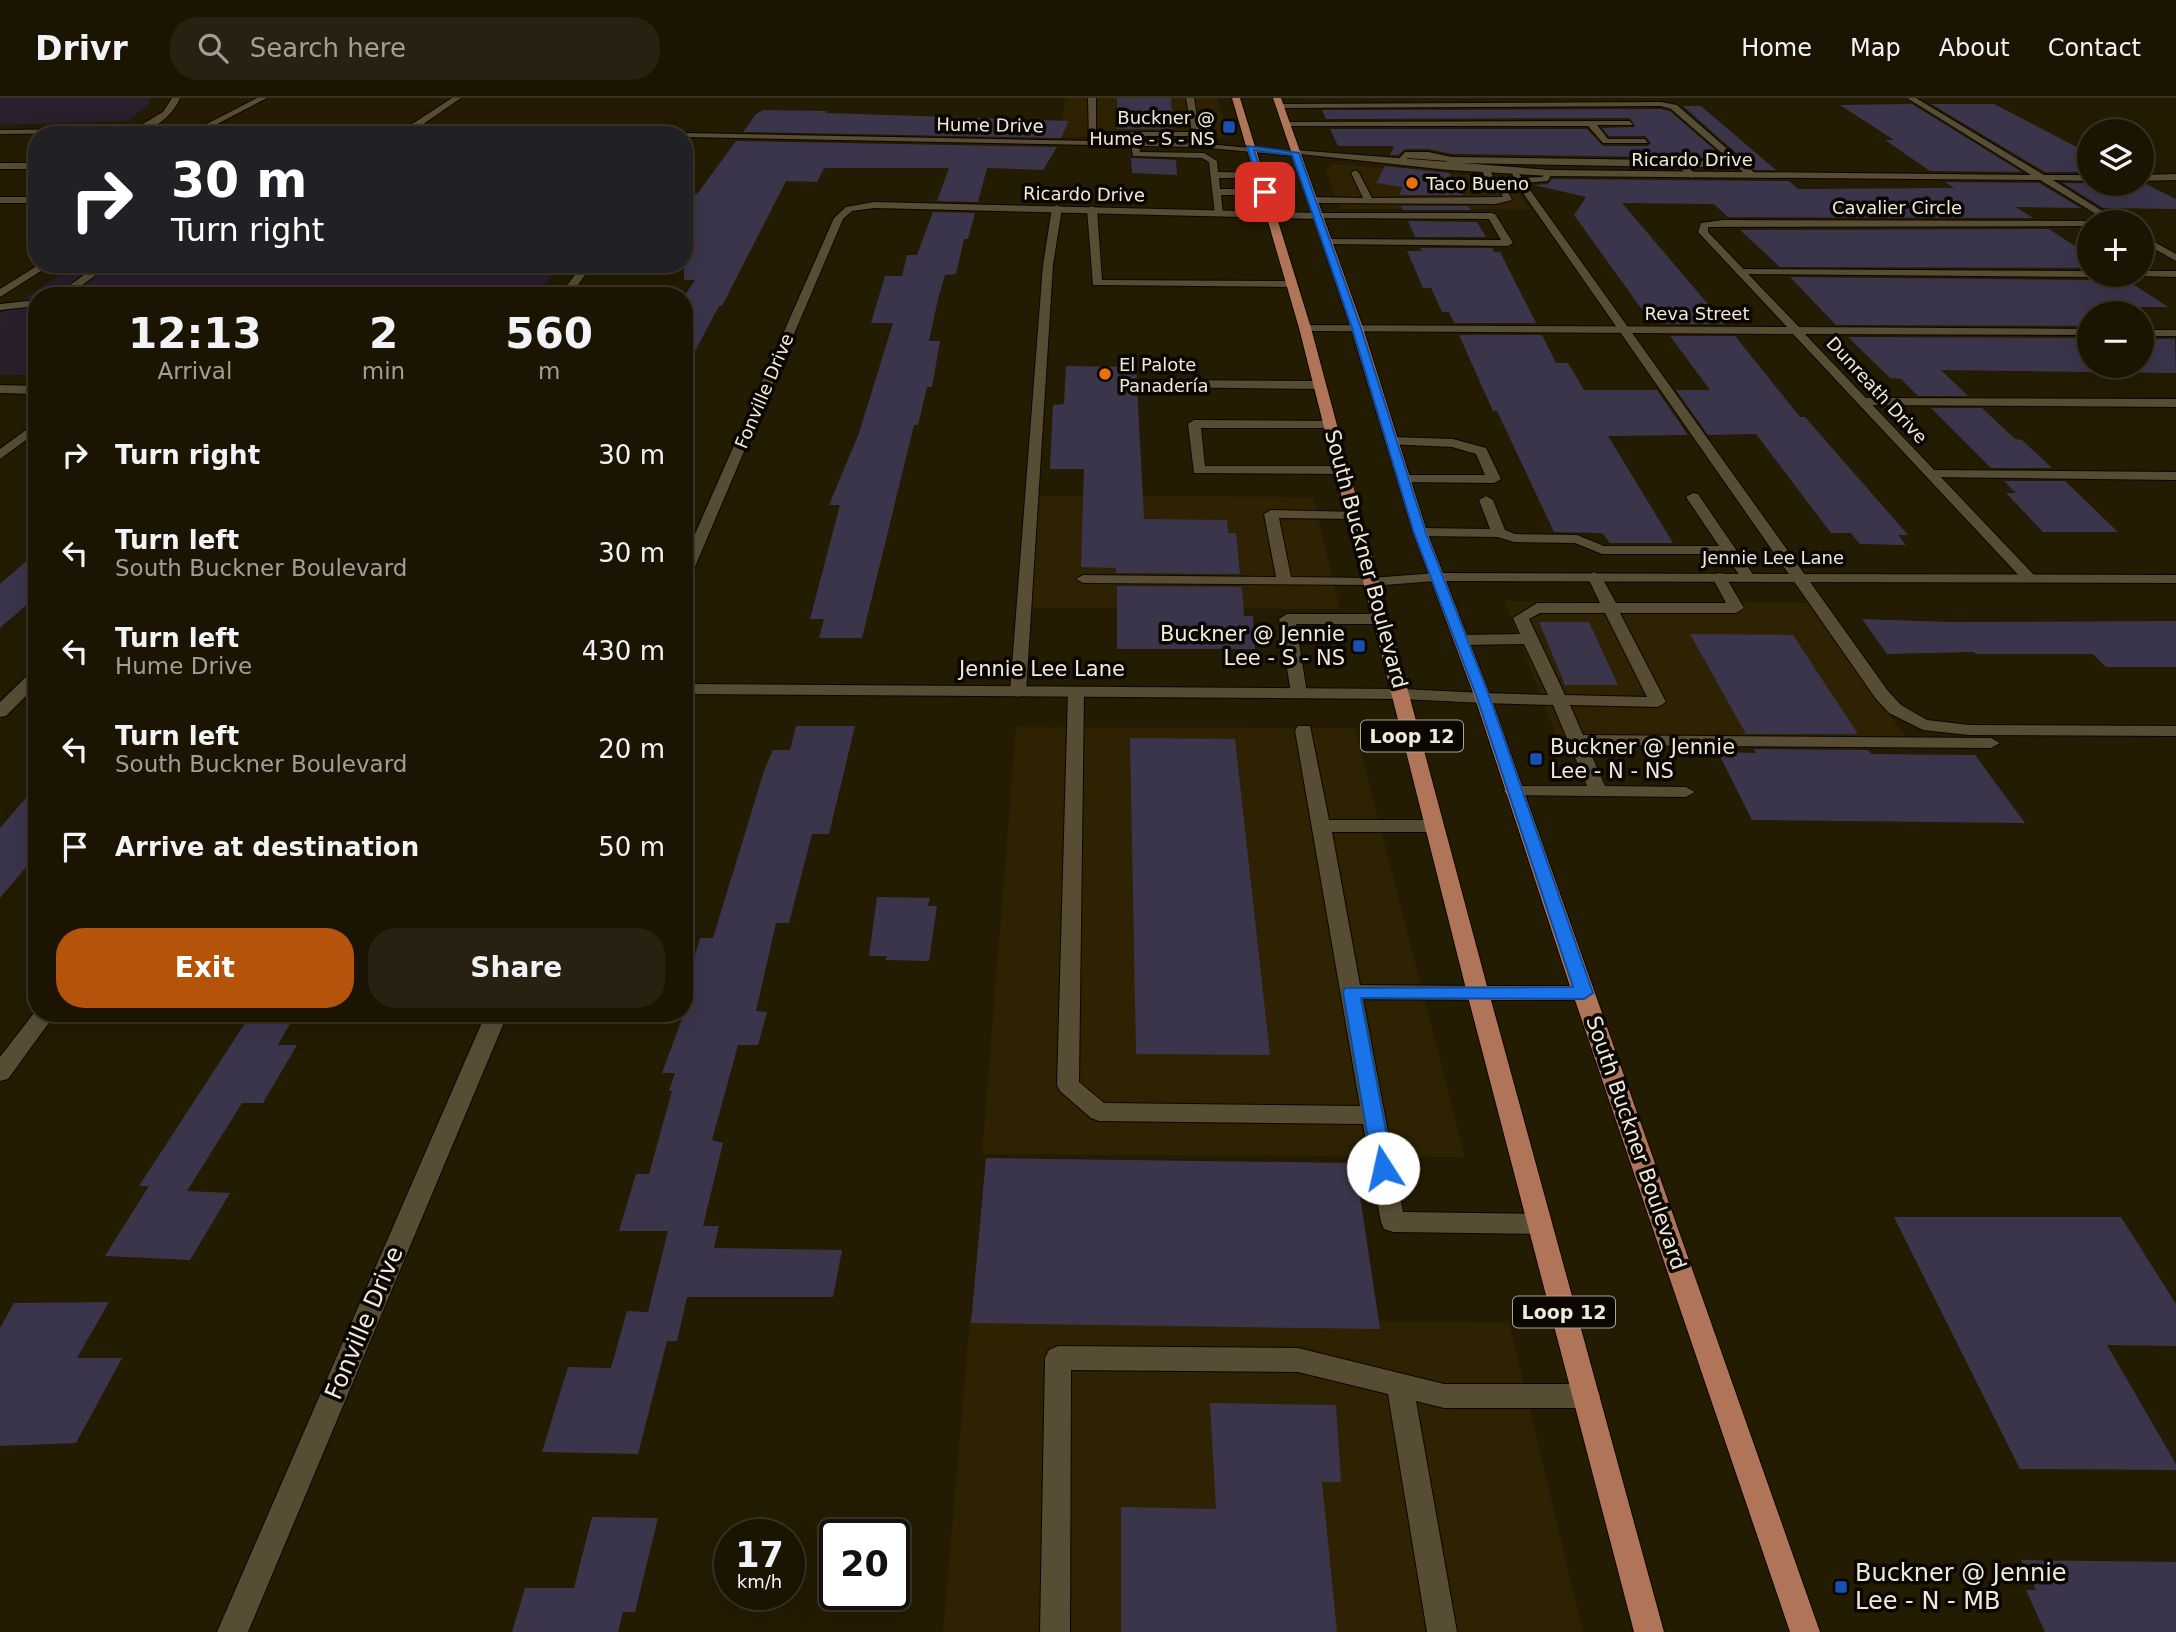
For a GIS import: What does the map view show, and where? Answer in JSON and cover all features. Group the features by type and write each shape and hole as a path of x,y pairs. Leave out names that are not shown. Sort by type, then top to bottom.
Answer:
{"main road":[{"name":"South Buckner Boulevard","path":"1236,98 1305,328 1478,993 1649,1632"},
{"name":"South Buckner Boulevard","path":"1279,102 1356,328 1420,533 1483,698 1805,1632"},
{"path":"1478,993 1584,993"}],"street":[{"path":"146,126 173,109 176,98"},
{"path":"207,126 263,98"},
{"path":"415,126 457,98"},
{"path":"1092,98 1092,139 1196,134 1190,98"},
{"path":"1912,98 2095,210"},
{"path":"1279,102 1661,104 1674,107 1752,175"},
{"path":"1590,123 1606,141 1645,141"},
{"path":"1287,124 1630,123"},
{"path":"0,132 28,132"},
{"name":"Hume Drive","path":"693,137 1092,139 1135,144 1249,147 1295,153"},
{"path":"1135,144 1136,154 1204,156 1213,161 1218,213"},
{"name":"Ricardo Drive","path":"1295,153 1550,173 2077,178"},
{"path":"1450,164 1739,164"},
{"path":"1680,164 1692,174"},
{"path":"0,166 28,166"},
{"path":"1312,200 1496,201 1509,198 1506,191 1492,183 1486,170"},
{"path":"1514,171 1623,330 1882,695 1895,709 1923,725 1969,730 2176,731"},
{"path":"1355,173 1368,200"},
{"path":"1519,181 1541,181 1550,173"},
{"path":"1214,175 1259,175"},
{"path":"2154,177 2176,177"},
{"path":"1216,192 1265,192"},
{"path":"1,200 28,200"},
{"name":"Ricardo Drive","path":"849,209 874,205 1318,216 1492,216 1508,243 1326,242"},
{"path":"1018,692 1048,265 1057,208"},
{"name":"Fonville Drive","path":"693,555 839,218 849,209"},
{"path":"1092,209 1097,283 1292,284"},
{"name":"Cavalier Circle","path":"1704,225 2077,223"},
{"name":"Dunreath Drive","path":"1704,225 1703,232 2029,578"},
{"path":"2154,245 2176,258"},
{"path":"1741,272 2077,274"},
{"path":"0,294 33,273"},
{"path":"73,287 93,273"},
{"path":"2154,274 2176,274"},
{"path":"0,307 28,304"},
{"name":"Reva Street","path":"1305,328 2077,332"},
{"path":"2154,332 2176,333"},
{"path":"1159,384 1320,385"},
{"path":"0,389 28,390"},
{"path":"1866,402 2176,403"},
{"path":"1330,424 1194,424 1199,470 1342,470"},
{"path":"0,455 28,433"},
{"path":"1391,440 1453,443 1481,451 1494,479 1404,480"},
{"path":"1932,474 2176,476"},
{"path":"1693,497 1747,576"},
{"path":"1486,500 1499,533"},
{"path":"1284,581 1271,514 1353,514"},
{"path":"1420,533 1499,533 1514,538 1577,539 1602,550 1730,550"},
{"path":"1594,576 1609,608"},
{"name":"Jennie Lee Lane","path":"1083,579 1371,582 1436,577 1747,576 2176,579"},
{"path":"1599,792 1521,618 1537,608 1736,608 1719,577"},
{"name":"Jennie Lee Lane","path":"693,689 1402,694 1658,702 1609,608"},
{"path":"1299,693 1287,619 1381,619"},
{"path":"1461,640 1530,639"},
{"path":"0,712 28,687"},
{"path":"1076,692 1068,1084 1099,1112 1373,1115"},
{"path":"1304,730 1393,1222 1540,1224"},
{"path":"1575,740 2010,743"},
{"path":"1513,791 1686,792"},
{"path":"1322,826 1435,826"},
{"path":"1352,992 1478,993"},
{"path":"0,1073 38,1022"},
{"name":"Fonville Drive","path":"232,1632 493,1022"},
{"path":"1055,1632 1058,1358 1298,1360 1444,1396 1586,1396"},
{"path":"1400,1385 1442,1632"}],"shaded area":[{"path":"0,98 149,98 149,104 128,121 0,125"},
{"path":"1065,98 1218,98 1228,138 1061,137"},
{"path":"1334,164 1520,179 1509,180 1530,209 1340,209 1325,170"},
{"path":"63,273 554,273 542,287 42,287"},
{"path":"28,296 28,375 0,375 0,314"},
{"path":"1033,496 1313,497 1340,609 1025,608"},
{"path":"1505,601 1811,603 1906,738 1556,736"},
{"path":"1016,727 1355,728 1465,1157 982,1154"},
{"path":"970,1319 1509,1322 1583,1632 943,1632"}],"building":[{"path":"1117,98 1171,98 1173,129 1117,129"},
{"path":"1912,104 2022,172 1930,171 1885,140 1894,140 1840,105"},
{"path":"1931,104 1994,104 2077,147 2077,172 2045,172"},
{"path":"1683,106 1701,106 1776,170 1755,170"},
{"path":"763,110 1069,121 1061,138 743,132 756,114"},
{"path":"1322,110 1670,111 1724,158 1452,154 1428,149 1405,149 1398,155 1390,155 1394,146 1338,146 1330,129 1587,129 1603,146 1648,146 1651,143 1645,136 1609,136 1602,128 1635,127 1630,118 1326,119"},
{"path":"736,141 1057,147 1043,170 987,168 978,202 937,201 949,168 824,168 817,182 786,181 722,306 719,306 693,355 693,287 690,287 695,280 684,280 684,273 693,273 693,194 697,194"},
{"path":"1131,158 1176,160 1177,175 1132,173"},
{"path":"1385,166 1449,173 1462,195 1399,195 1403,187 1376,183"},
{"path":"1552,179 1789,181 1798,189 1954,188 1945,182 2039,183 2081,208 2016,207 2033,218 1728,217 1714,204 1622,203 1725,324 1661,324 1652,311 1643,311 1574,215 1586,197 1534,185 1548,184"},
{"path":"2063,183 2077,183 2077,192"},
{"path":"2154,188 2176,199 2176,209 2103,208 2084,196 2154,196"},
{"path":"1401,206 1468,206 1471,210 1403,210"},
{"path":"933,212 975,213 968,239 964,239 956,274 945,275 938,299 929,341 940,341 932,387 927,387 918,425 914,425 862,638 819,638 824,619 810,619 840,505 829,505 859,433 893,323 871,323 885,276 902,276 907,255 917,255"},
{"path":"1408,221 1477,222 1486,237 1415,237"},
{"path":"2049,229 2077,247 2077,268 1780,267 1740,230"},
{"path":"1420,248 1492,248 1494,252 1500,252 1536,323 1454,323 1449,312 1442,312 1431,288 1423,288 1407,251 1422,251"},
{"path":"1790,277 2077,280 2077,287 2137,287 2168,307 2154,307 2154,301 2077,301 2077,326 1836,325"},
{"path":"1459,335 1542,335 1556,363 1568,363 1584,390 1657,390 1688,435 1608,436 1673,543 1610,543 1602,533 1554,532 1497,411 1493,411"},
{"path":"1670,336 1735,336 1800,417 1805,417 1908,535 1898,535 1906,545 1860,544 1851,533 1831,533 1756,434 1708,435 1676,390 1710,390"},
{"path":"1848,337 2077,338 2077,372 1941,370 1968,396 1918,396 1901,379 1890,378"},
{"path":"2154,339 2175,339 2176,373 2154,373"},
{"path":"1066,366 1136,367 1144,519 1227,520 1228,533 1236,533 1240,574 1116,573 1116,568 1081,567 1084,469 1050,469 1053,405 1064,404"},
{"path":"1931,408 1982,408 2052,468 1991,468"},
{"path":"2004,481 2065,481 2118,532 2043,532 2006,493 2016,493"},
{"path":"28,560 28,604 0,628 0,584"},
{"path":"1117,586 1242,587 1244,616 1253,616 1255,649 1117,649"},
{"path":"1862,619 1949,622 2176,621 2176,667 2106,667 2093,654 1887,654"},
{"path":"1539,622 1589,622 1618,685 1565,685"},
{"path":"1690,634 1793,635 1858,734 1746,734"},
{"path":"796,726 855,726 829,834 812,834 789,923 776,923 756,1011 767,1012 758,1045 738,1045 712,1140 723,1143 703,1226 719,1226 714,1248 842,1250 833,1297 687,1297 677,1341 667,1341 638,1454 542,1452 568,1367 611,1368 627,1311 648,1312 668,1231 619,1231 636,1174 649,1174 672,1091 669,1091 675,1073 662,1073 681,1022 693,1022 693,962 700,938 713,938 764,771 773,750 790,750"},
{"path":"1130,738 1235,739 1270,1055 1136,1054"},
{"path":"1754,749 1975,755 2025,823 1752,820 1718,752 1756,753"},
{"path":"28,795 28,865 0,898 0,828"},
{"path":"877,897 930,898 928,906 937,906 929,961 885,960 887,956 869,956"},
{"path":"246,1022 291,1022 278,1045 297,1045 263,1103 242,1103 187,1191 230,1193 190,1260 105,1256 149,1186 139,1186"},
{"path":"986,1158 1355,1163 1380,1329 971,1323"},
{"path":"1894,1217 2121,1217 2176,1304 2176,1346 2107,1345 2176,1464 2176,1470 2020,1469"},
{"path":"109,1302 77,1358 122,1358 76,1443 0,1446 0,1328 14,1303"},
{"path":"1210,1403 1336,1405 1341,1482 1322,1482 1337,1632 1121,1632 1121,1507 1216,1509"},
{"path":"592,1517 658,1518 635,1612 623,1612 618,1632 512,1632 525,1588 574,1588"},
{"path":"2021,1560 2176,1562 2176,1632 2045,1632 2026,1590 2036,1590"}],"place":[{"name":"Buckner @ Hume - S - NS","path":"1229,127"},
{"name":"Taco Bueno","path":"1412,183"},
{"name":"El Palote Panadería","path":"1105,374"},
{"name":"Buckner @ Jennie Lee - S - NS","path":"1359,646"},
{"name":"Buckner @ Jennie Lee - N - NS","path":"1536,759"},
{"name":"Buckner @ Jennie Lee - N - MB","path":"1841,1587"}],"route":[{"path":"1265,192 1249,147 1295,153 1356,328 1420,533 1483,698 1584,993 1352,992 1383,1168"}]}
